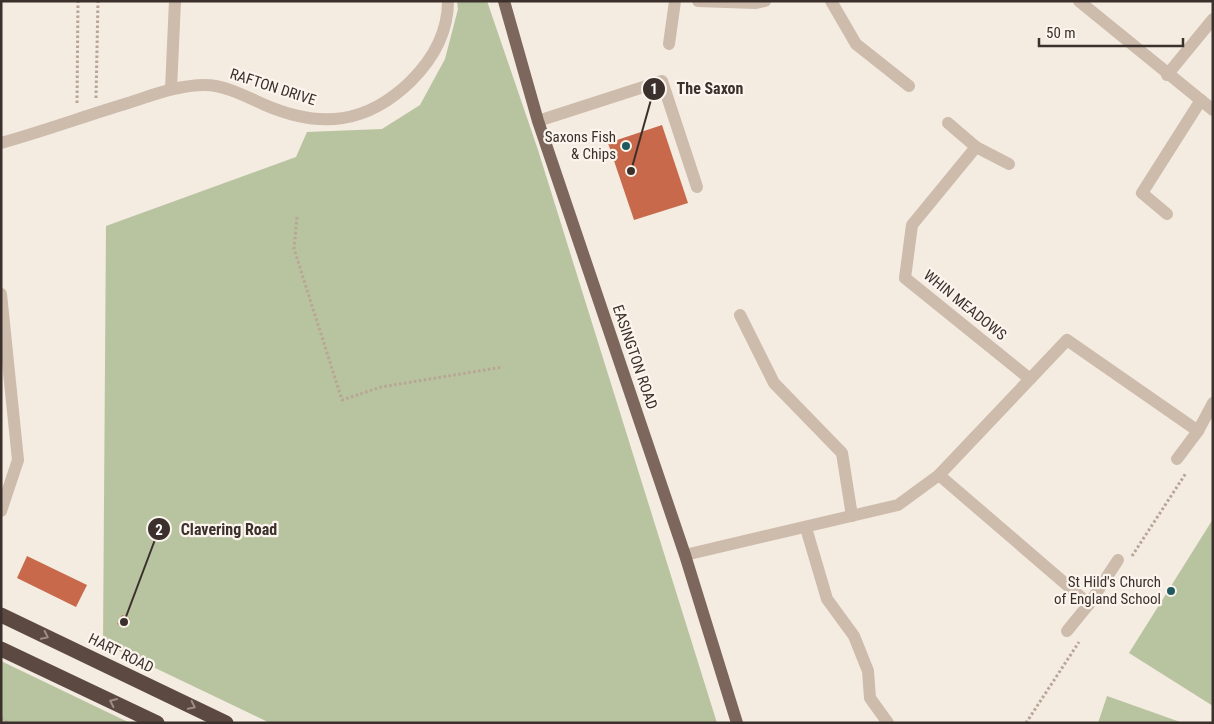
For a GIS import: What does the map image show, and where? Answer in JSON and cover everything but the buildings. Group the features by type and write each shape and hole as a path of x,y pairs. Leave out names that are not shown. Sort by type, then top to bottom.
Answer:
{"highway":[{"name":"HART ROAD","path":"1,615 226,723"},
{"path":"1,649 157,723"}],"main road":[{"name":"EASINGTON ROAD","path":"504,1 538,121 685,555 737,723"}],"street":[{"path":"171,89 175,1"},
{"name":"RAFTON DRIVE","path":"1,142 38,133 171,89 206,85 227,89 271,107 300,116 326,120 360,115 392,97 425,67 440,43 448,15 448,1"},
{"path":"669,44 675,1"},
{"path":"698,1 756,3 765,1"},
{"path":"831,1 856,44 909,86"},
{"path":"1079,1 1167,75 1213,110"},
{"path":"1167,75 1213,19"},
{"path":"538,121 662,81 696,187"},
{"path":"1167,214 1142,194 1201,100"},
{"path":"948,123 976,148 1009,164"},
{"name":"WHIN MEADOWS","path":"976,148 912,225 905,278 1030,379"},
{"path":"1,294 18,460 1,511"},
{"path":"740,315 774,383 842,453 852,516"},
{"path":"685,555 898,505 939,475 1067,340 1198,431"},
{"path":"1177,459 1198,431 1213,403"},
{"path":"939,475 1089,604"},
{"path":"806,528 827,599 854,636 868,671 870,698 888,723"},
{"path":"1067,631 1089,604 1118,560"}],"path":[{"path":"77,111 78,1"},
{"path":"96,106 98,1"},
{"path":"297,217 294,249 342,400 381,387 504,367"},
{"path":"1,718 8,723"}],"green space":[{"path":"457,1 487,1 538,150 717,723 270,723 103,643 106,226 296,157 307,132 382,129 420,105 445,59 458,9"},
{"path":"1213,519 1213,706 1129,653"},
{"path":"1,661 130,723 1,723"},
{"path":"1107,696 1183,723 1098,723"}],"place":[{"name":"Saxons Fish & Chips","path":"626,146"},
{"name":"The Saxon","path":"631,171"},
{"name":"St Hild's Church of England School","path":"1171,591"},
{"name":"Clavering Road","path":"124,622"}]}
